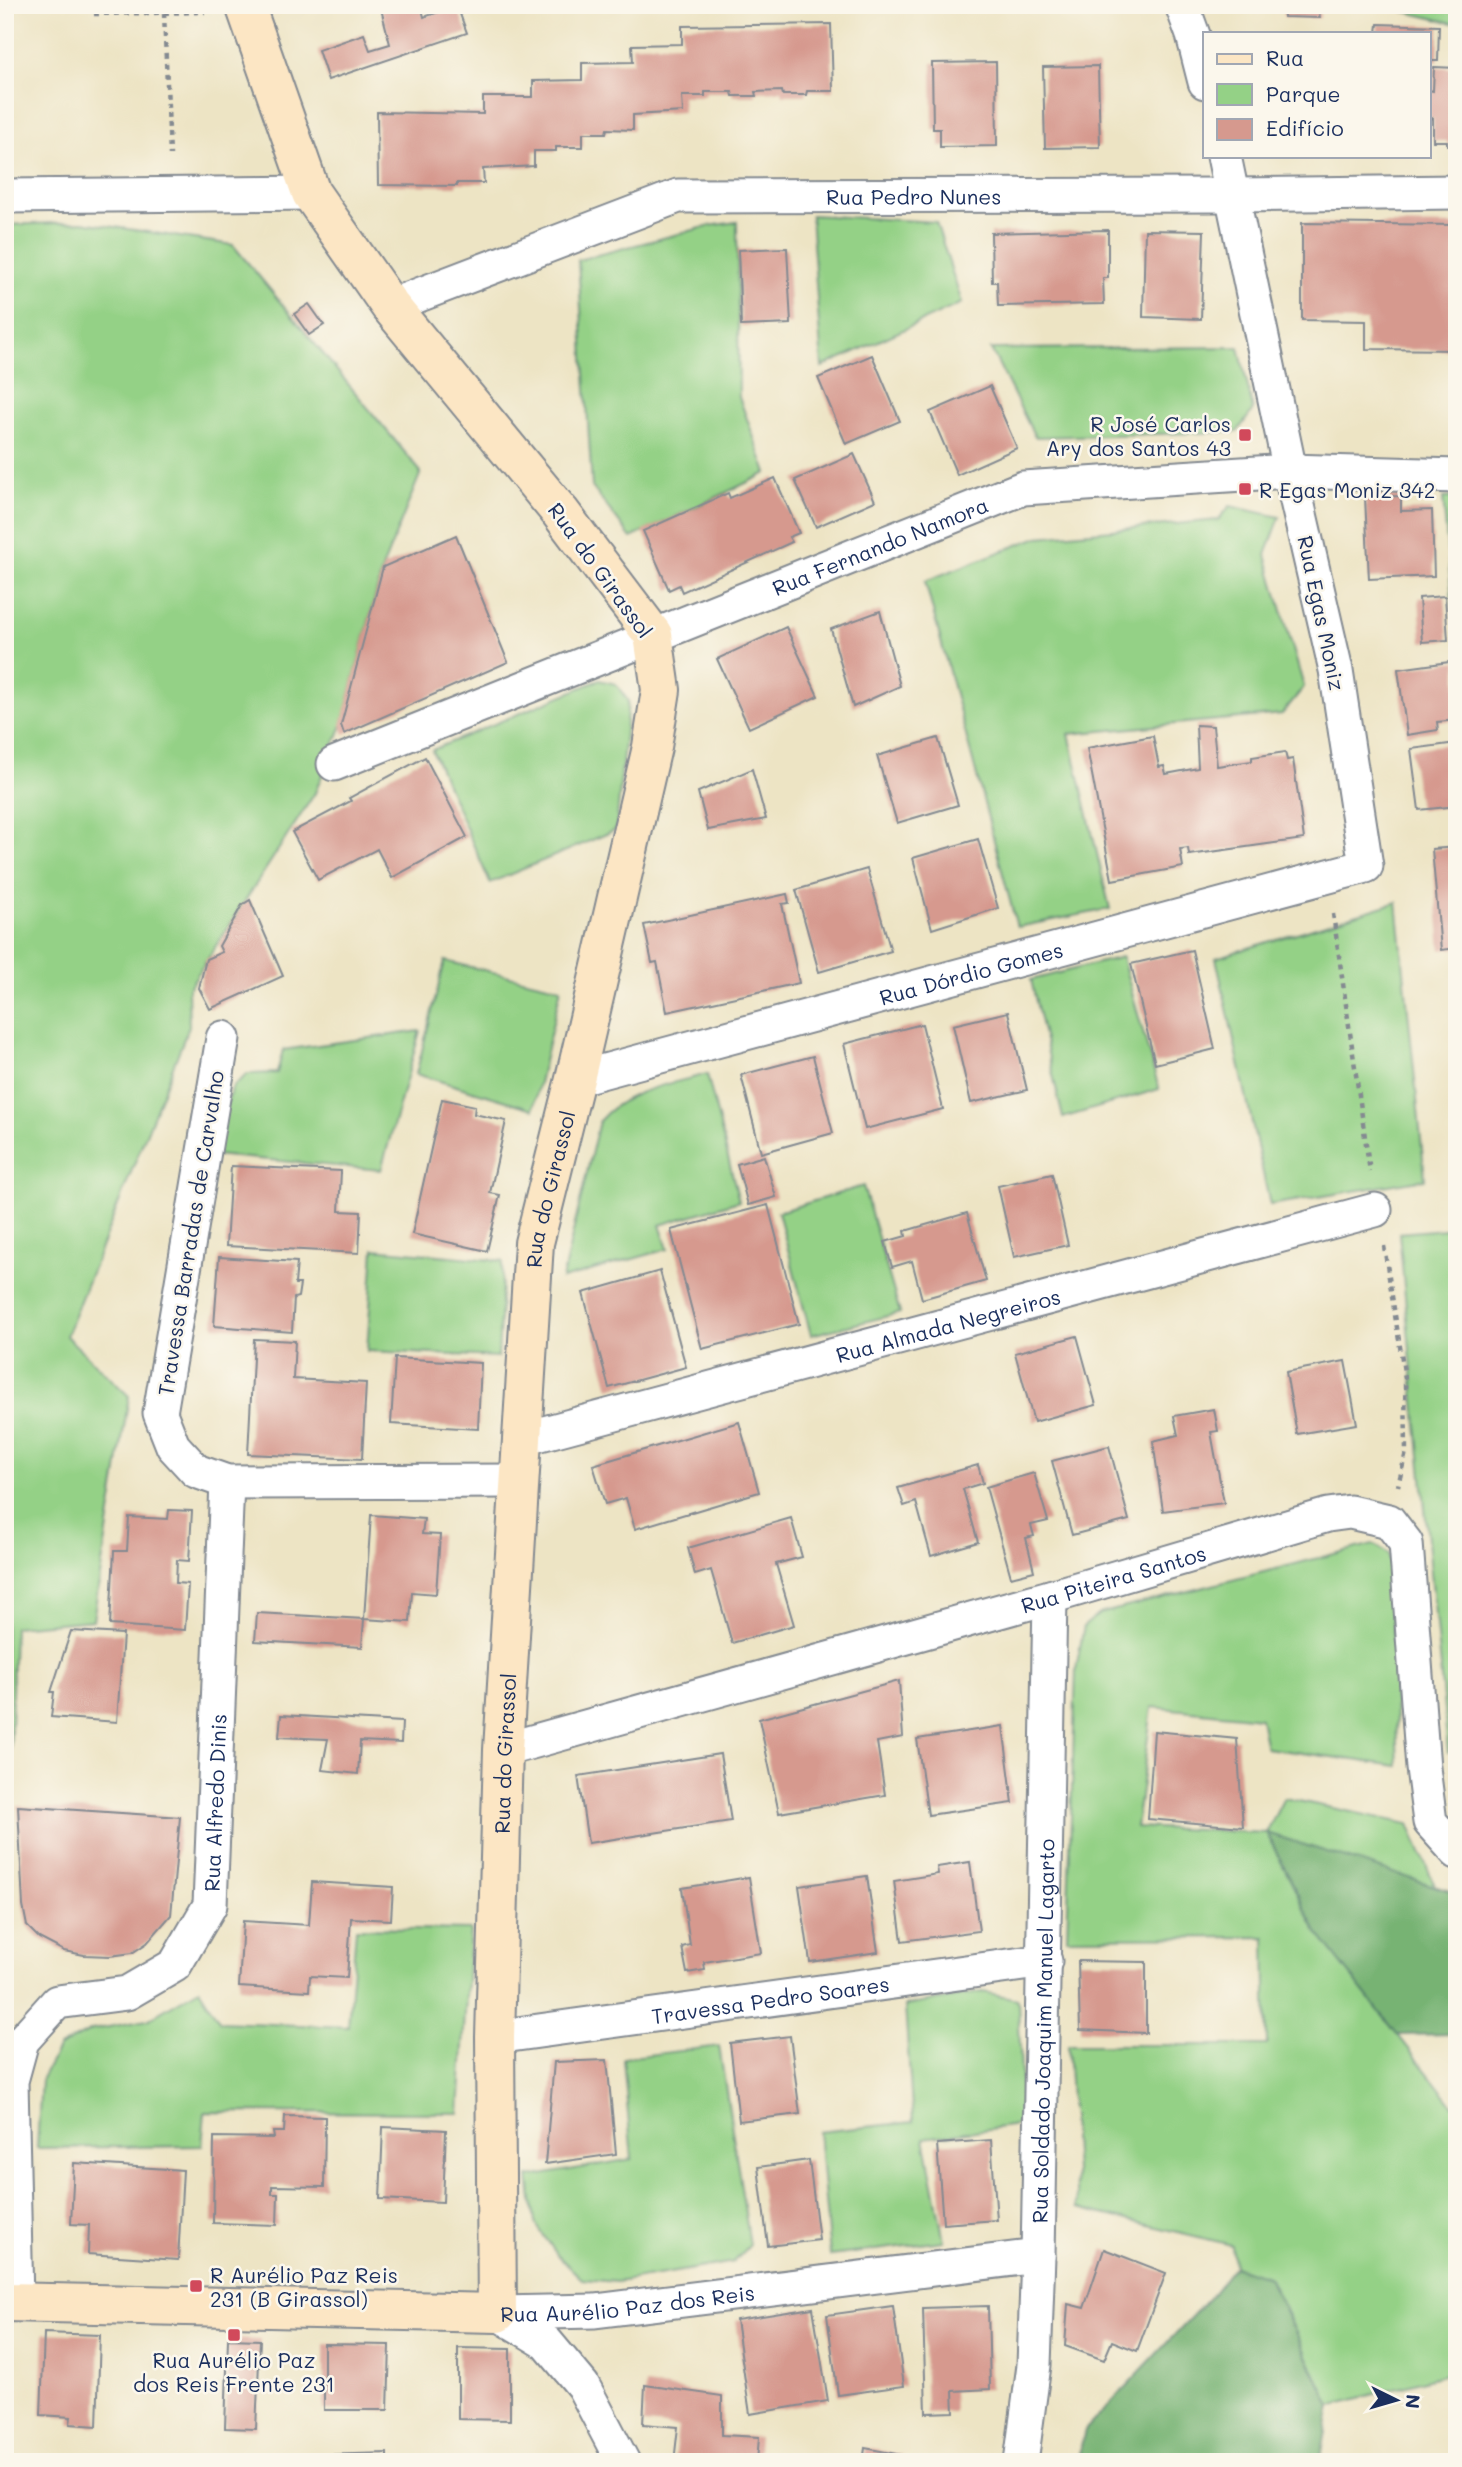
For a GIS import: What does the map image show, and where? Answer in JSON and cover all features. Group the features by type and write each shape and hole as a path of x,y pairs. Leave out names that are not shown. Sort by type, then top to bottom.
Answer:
{"street":[{"path":"1182,5 1203,74"},
{"name":"Rua do Girassol","path":"251,7 311,193 390,306 560,512 653,635 661,690 652,747 534,1243 503,1750 495,2037 497,2313"},
{"name":"Rua Egas Moniz","path":"1225,158 1290,471 1336,670 1366,866"},
{"name":"Rua Pedro Nunes","path":"390,306 678,196 1457,192"},
{"path":"5,196 311,193"},
{"name":"Rua Fernando Namora","path":"334,764 1023,488 1290,471 1457,476"},
{"name":"Rua Dórdio Gomes","path":"575,1079 1366,866"},
{"name":"Travessa Barradas de Carvalho","path":"223,1038 160,1413 173,1446 196,1471 227,1482 518,1481"},
{"name":"Rua Almada Negreiros","path":"522,1439 1376,1210"},
{"name":"Rua Alfredo Dinis","path":"10,2302 11,2081 22,2041 57,2002 127,1993 175,1965 210,1905 227,1482"},
{"name":"Rua Piteira Santos","path":"503,1750 1050,1597 1328,1515 1350,1512 1388,1521 1406,1543 1423,1768 1430,1822 1457,1852"},
{"name":"Rua Soldado Joaquim Manuel Lagarto","path":"1021,2462 1034,2365 1038,2256 1050,1597"},
{"name":"Travessa Pedro Soares","path":"495,2037 1045,1961"},
{"name":"Rua Aurélio Paz dos Reis","path":"10,2302 497,2313 595,2311 1038,2256"},
{"path":"497,2313 547,2343 583,2386 623,2462"}],"path":[{"path":"92,5 93,14 164,13 251,7"},
{"path":"164,13 171,194"},
{"path":"1328,875 1376,1210 1405,1378 1406,1452"}],"green space":[{"path":"1457,5 1457,24 1381,6"},
{"path":"811,215 936,222 962,303 822,367"},
{"path":"82,222 233,245 421,472 383,566 342,725 315,793 188,989 189,1026 66,1336 129,1396 93,1620 14,1627 5,1933 5,225"},
{"path":"737,222 739,397 767,473 631,538 592,487 578,260 709,226"},
{"path":"1239,347 1253,410 1237,432 1035,437 991,349"},
{"path":"1457,497 1457,633 1455,633 1443,498"},
{"path":"1230,506 1280,517 1266,555 1304,687 1282,714 1069,734 1110,909 1017,927 925,581 1038,537 1218,520"},
{"path":"599,680 616,684 628,701 616,830 490,883 432,750"},
{"path":"1397,902 1425,1179 1270,1205 1216,958"},
{"path":"1122,957 1159,1089 1063,1118 1031,980"},
{"path":"445,961 561,988 533,1109 416,1074"},
{"path":"420,1031 381,1170 214,1155 233,1086 248,1074 277,1073 283,1050"},
{"path":"707,1074 739,1201 660,1225 668,1249 562,1279 599,1121 610,1110 635,1095"},
{"path":"863,1186 900,1313 811,1335 778,1212"},
{"path":"1457,1228 1457,1751 1448,1752 1399,1233"},
{"path":"374,1249 503,1261 498,1357 367,1351"},
{"path":"1373,1544 1389,1554 1398,1766 1266,1748 1260,1718 1152,1707 1136,1827 1266,1833 1284,1798 1409,1824 1435,1886 1267,1834 1316,1931 1453,2105 1457,2106 1457,2371 1331,2406 1270,2278 1234,2266 1232,2245 1077,2208 1068,2045 1267,2045 1265,1937 1067,1938 1076,1669 1084,1626 1099,1614"},
{"path":"1267,1833 1450,1891 1457,1913 1457,2034 1398,2035 1316,1931"},
{"path":"356,1928 470,1930 459,2113 205,2112 202,2146 37,2148 41,2080 59,2047 92,2030 147,2020 199,1989 220,2022 348,2027"},
{"path":"983,1992 1018,1999 1022,2098 1017,2125 924,2138 944,2241 830,2256 819,2132 913,2122 905,2006"},
{"path":"719,2046 750,2245 734,2262 617,2282 582,2279 558,2256 535,2223 529,2177 632,2159 623,2058"},
{"path":"1234,2266 1269,2278 1331,2406 1320,2462 1077,2462 1085,2430 1209,2298"}],"building":[{"path":"380,5 421,5 424,17 457,6 467,33 328,80 318,50 364,34 370,50 390,44"},
{"path":"915,5 956,5 956,6 916,11"},
{"path":"1283,5 1318,5 1320,18 1284,17"},
{"path":"831,24 833,91 807,91 806,95 783,95 782,91 755,92 756,96 733,96 732,92 705,92 705,96 682,96 683,112 633,115 633,130 607,129 606,133 583,133 583,147 556,147 556,151 534,151 534,166 483,169 484,183 457,183 457,186 378,185 377,112 483,114 483,97 533,97 533,81 582,80 582,63 633,62 632,45 682,44 682,26"},
{"path":"1378,24 1439,26 1438,61 1430,61 1430,32 1377,32"},
{"path":"996,62 997,146 940,147 940,129 933,129 932,63"},
{"path":"1098,66 1100,147 1045,148 1043,67"},
{"path":"1434,67 1457,68 1457,145 1447,145 1447,141 1433,141 1430,90 1433,91"},
{"path":"1302,223 1457,225 1457,350 1366,349 1366,321 1302,320"},
{"path":"1108,230 1108,278 1103,278 1104,304 998,306 997,282 992,282 991,233"},
{"path":"1145,230 1204,231 1201,319 1143,317"},
{"path":"787,248 791,324 741,326 738,250"},
{"path":"309,304 324,325 309,335 294,314"},
{"path":"872,355 900,421 846,444 818,378"},
{"path":"990,386 1017,448 957,475 930,412"},
{"path":"854,454 875,501 816,527 795,480"},
{"path":"775,478 799,533 789,537 792,542 682,592 679,585 669,590 643,531 728,493 730,498"},
{"path":"1401,496 1401,511 1432,510 1434,576 1369,579 1365,497"},
{"path":"456,535 508,662 344,734 341,725 383,567"},
{"path":"1445,596 1448,640 1422,642 1419,598"},
{"path":"880,611 900,686 853,707 831,629"},
{"path":"786,627 818,696 749,728 717,659"},
{"path":"1457,661 1457,720 1437,722 1438,730 1407,735 1398,669"},
{"path":"1196,725 1213,726 1217,766 1252,761 1252,757 1285,752 1287,760 1293,759 1304,839 1189,855 1188,848 1180,849 1183,867 1112,880 1087,748 1153,736 1159,767 1164,766 1166,774 1198,768"},
{"path":"938,738 958,805 897,823 877,756"},
{"path":"1457,743 1457,806 1419,810 1411,749"},
{"path":"425,757 467,837 392,878 377,849 318,880 292,832"},
{"path":"752,769 766,819 708,830 698,792"},
{"path":"978,839 998,908 932,929 913,858"},
{"path":"1457,847 1457,948 1441,950 1432,849"},
{"path":"867,869 891,951 819,972 796,890"},
{"path":"787,894 789,903 782,904 799,983 667,1012 657,962 652,963 644,925"},
{"path":"250,900 283,976 210,1009 199,988 206,959 222,952 219,946 242,905"},
{"path":"1192,950 1215,1049 1155,1064 1131,964"},
{"path":"1008,1012 1027,1090 971,1103 953,1025"},
{"path":"922,1024 943,1109 865,1129 844,1044"},
{"path":"813,1056 833,1133 761,1153 741,1075"},
{"path":"442,1099 475,1106 474,1114 506,1121 490,1193 500,1195 487,1251 412,1234"},
{"path":"764,1156 776,1197 748,1205 737,1164"},
{"path":"231,1166 341,1171 339,1211 361,1212 359,1253 226,1246"},
{"path":"1052,1174 1068,1245 1014,1257 998,1186"},
{"path":"768,1205 799,1324 702,1349 671,1230"},
{"path":"967,1213 986,1281 922,1299 912,1261 892,1267 885,1242 906,1236 905,1231"},
{"path":"219,1257 297,1262 295,1284 300,1284 298,1297 294,1298 292,1332 214,1326"},
{"path":"660,1271 686,1367 609,1388 583,1293"},
{"path":"1077,1336 1096,1405 1034,1422 1015,1353"},
{"path":"254,1339 295,1341 293,1379 366,1383 362,1459 248,1454"},
{"path":"395,1358 481,1363 478,1429 391,1424"},
{"path":"1345,1361 1357,1424 1297,1434 1286,1372"},
{"path":"1214,1409 1218,1431 1211,1432 1224,1503 1163,1511 1153,1441 1178,1435 1174,1416"},
{"path":"739,1422 759,1492 635,1529 626,1498 605,1504 593,1465"},
{"path":"1109,1446 1129,1520 1072,1535 1052,1461"},
{"path":"978,1465 983,1483 963,1489 978,1542 931,1556 916,1502 904,1506 898,1488"},
{"path":"1034,1473 1048,1521 1031,1525 1034,1536 1026,1538 1034,1571 1011,1577 986,1487"},
{"path":"169,1510 192,1511 189,1561 177,1560 176,1583 188,1584 185,1630 110,1625 114,1551 127,1551 129,1517 168,1519"},
{"path":"371,1515 424,1519 422,1534 440,1535 436,1594 412,1592 410,1622 364,1619"},
{"path":"791,1518 802,1557 776,1564 794,1625 732,1643 711,1570 695,1575 688,1548"},
{"path":"257,1613 364,1619 362,1647 255,1641"},
{"path":"71,1631 123,1634 117,1722 51,1717 54,1692 51,1692"},
{"path":"899,1681 903,1737 877,1742 885,1795 779,1813 759,1719"},
{"path":"281,1715 402,1722 401,1743 360,1741 358,1774 322,1770 328,1739 279,1737"},
{"path":"1003,1726 1013,1803 928,1815 917,1739"},
{"path":"1154,1731 1237,1739 1243,1827 1148,1819"},
{"path":"720,1754 731,1821 588,1843 578,1776"},
{"path":"18,1806 180,1817 171,1915 147,1943 132,1953 84,1955 64,1951 39,1938 27,1926 23,1906"},
{"path":"970,1862 979,1931 902,1941 894,1881 938,1874 937,1867"},
{"path":"867,1876 878,1952 810,1962 799,1886"},
{"path":"749,1877 761,1953 704,1962 705,1970 687,1973 682,1947 690,1945 682,1888"},
{"path":"312,1882 393,1887 391,1920 351,1918 347,1978 310,1976 309,1991 239,1987 243,1921 309,1925"},
{"path":"1078,1961 1146,1962 1146,2033 1080,2030"},
{"path":"790,2036 800,2114 739,2121 730,2043"},
{"path":"607,2060 616,2154 545,2164 554,2062"},
{"path":"285,2116 325,2117 324,2187 272,2186 272,2194 278,2194 277,2225 213,2223 214,2137 274,2138 273,2132 284,2132"},
{"path":"383,2127 446,2130 443,2202 380,2199"},
{"path":"991,2140 997,2220 943,2224 937,2144"},
{"path":"809,2160 819,2240 768,2246 758,2167"},
{"path":"74,2163 183,2170 178,2260 88,2254 89,2225 71,2224"},
{"path":"1104,2249 1166,2273 1137,2351 1112,2341 1104,2360 1065,2346 1068,2304 1084,2308"},
{"path":"893,2306 904,2386 838,2395 827,2315"},
{"path":"988,2306 990,2389 953,2391 954,2412 926,2413 923,2308"},
{"path":"813,2308 828,2401 750,2414 736,2320"},
{"path":"44,2333 100,2335 97,2426 70,2424 71,2417 41,2415"},
{"path":"228,2339 260,2340 256,2429 225,2428"},
{"path":"324,2344 390,2345 388,2410 324,2410"},
{"path":"458,2348 510,2349 510,2420 458,2419"},
{"path":"645,2385 722,2396 722,2435 759,2437 757,2462 674,2462 678,2427 643,2424"},
{"path":"865,2448 902,2455 901,2462 863,2462"},
{"path":"387,2453 387,2462 322,2462 322,2455"}],"place":[{"name":"R José Carlos Ary dos Santos 43","path":"1245,435"},
{"name":"R Egas Moniz 342","path":"1245,489"},
{"name":"R Aurélio Paz Reis 231 (B Girassol)","path":"196,2286"},
{"name":"Rua Aurélio Paz dos Reis Frente 231","path":"234,2335"}]}
